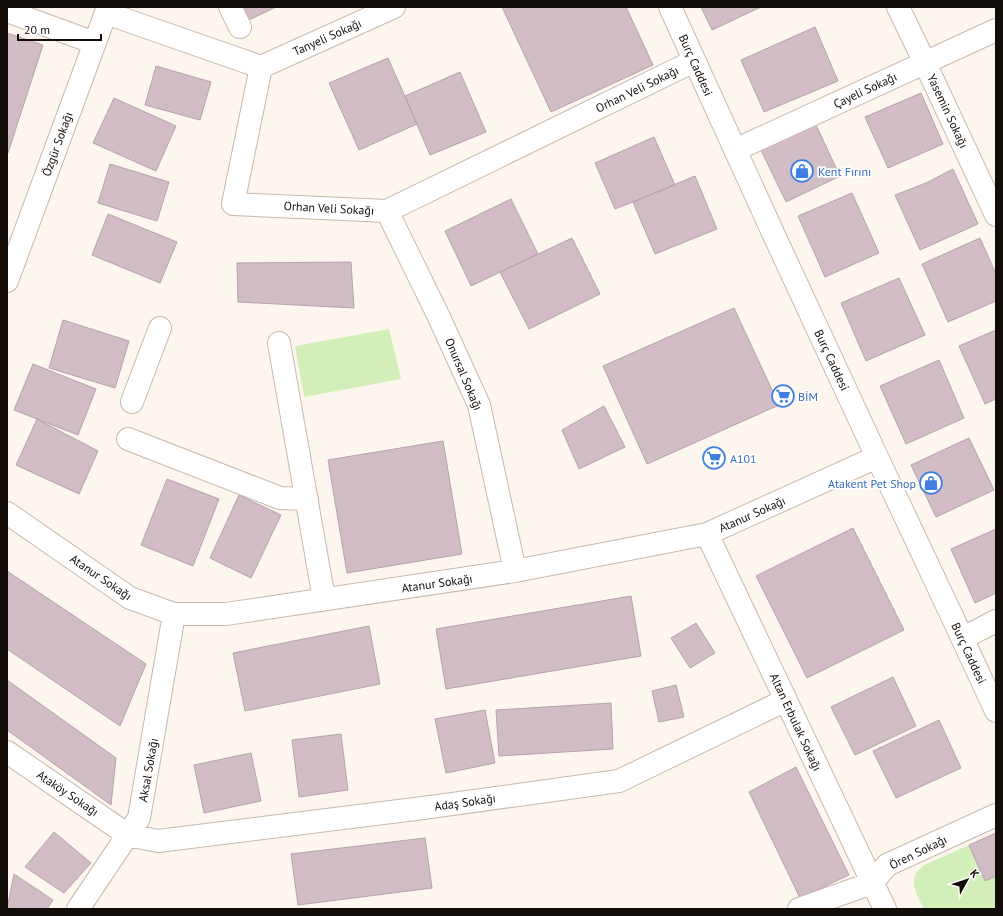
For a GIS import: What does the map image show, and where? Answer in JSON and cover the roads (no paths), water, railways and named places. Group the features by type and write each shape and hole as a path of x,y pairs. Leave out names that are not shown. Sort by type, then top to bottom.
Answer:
{"street":[{"path":"230,7 240,27"},
{"name":"Tanyeli Sokağı","path":"261,66 394,7"},
{"name":"Burç Caddesi","path":"670,7 734,150 996,711"},
{"name":"Yasemin Sokağı","path":"898,7 996,215"},
{"path":"107,10 261,66"},
{"name":"Özgür Sokağı","path":"7,281 107,10"},
{"path":"7,11 95,43"},
{"name":"Çayeli Sokağı","path":"734,150 996,30"},
{"name":"Orhan Veli Sokağı","path":"261,66 233,204 387,211 694,61"},
{"name":"Onursal Sokağı","path":"387,211 438,315 479,404 515,571"},
{"path":"132,402 160,328"},
{"path":"279,343 324,600"},
{"path":"128,439 280,498 306,499"},
{"name":"Atanur Sokağı","path":"7,513 130,598 174,614 226,614 515,571 707,534 877,457"},
{"name":"Altan Erbulak Sokağı","path":"707,534 885,909"},
{"name":"Aksal Sokağı","path":"78,909 139,818 174,614"},
{"path":"963,638 996,621"},
{"name":"Adaş Sokağı","path":"128,835 158,841 423,808 619,781 786,700"},
{"name":"Ataköy Sokağı","path":"7,752 128,835"},
{"name":"Ören Sokağı","path":"872,883 887,865 996,815"},
{"path":"799,909 872,883"}],"place":[{"name":"Kent Fırını","path":"802,171"},
{"name":"BİM","path":"783,396"},
{"name":"A101","path":"714,458"},
{"name":"Atakent Pet Shop","path":"931,483"}]}
